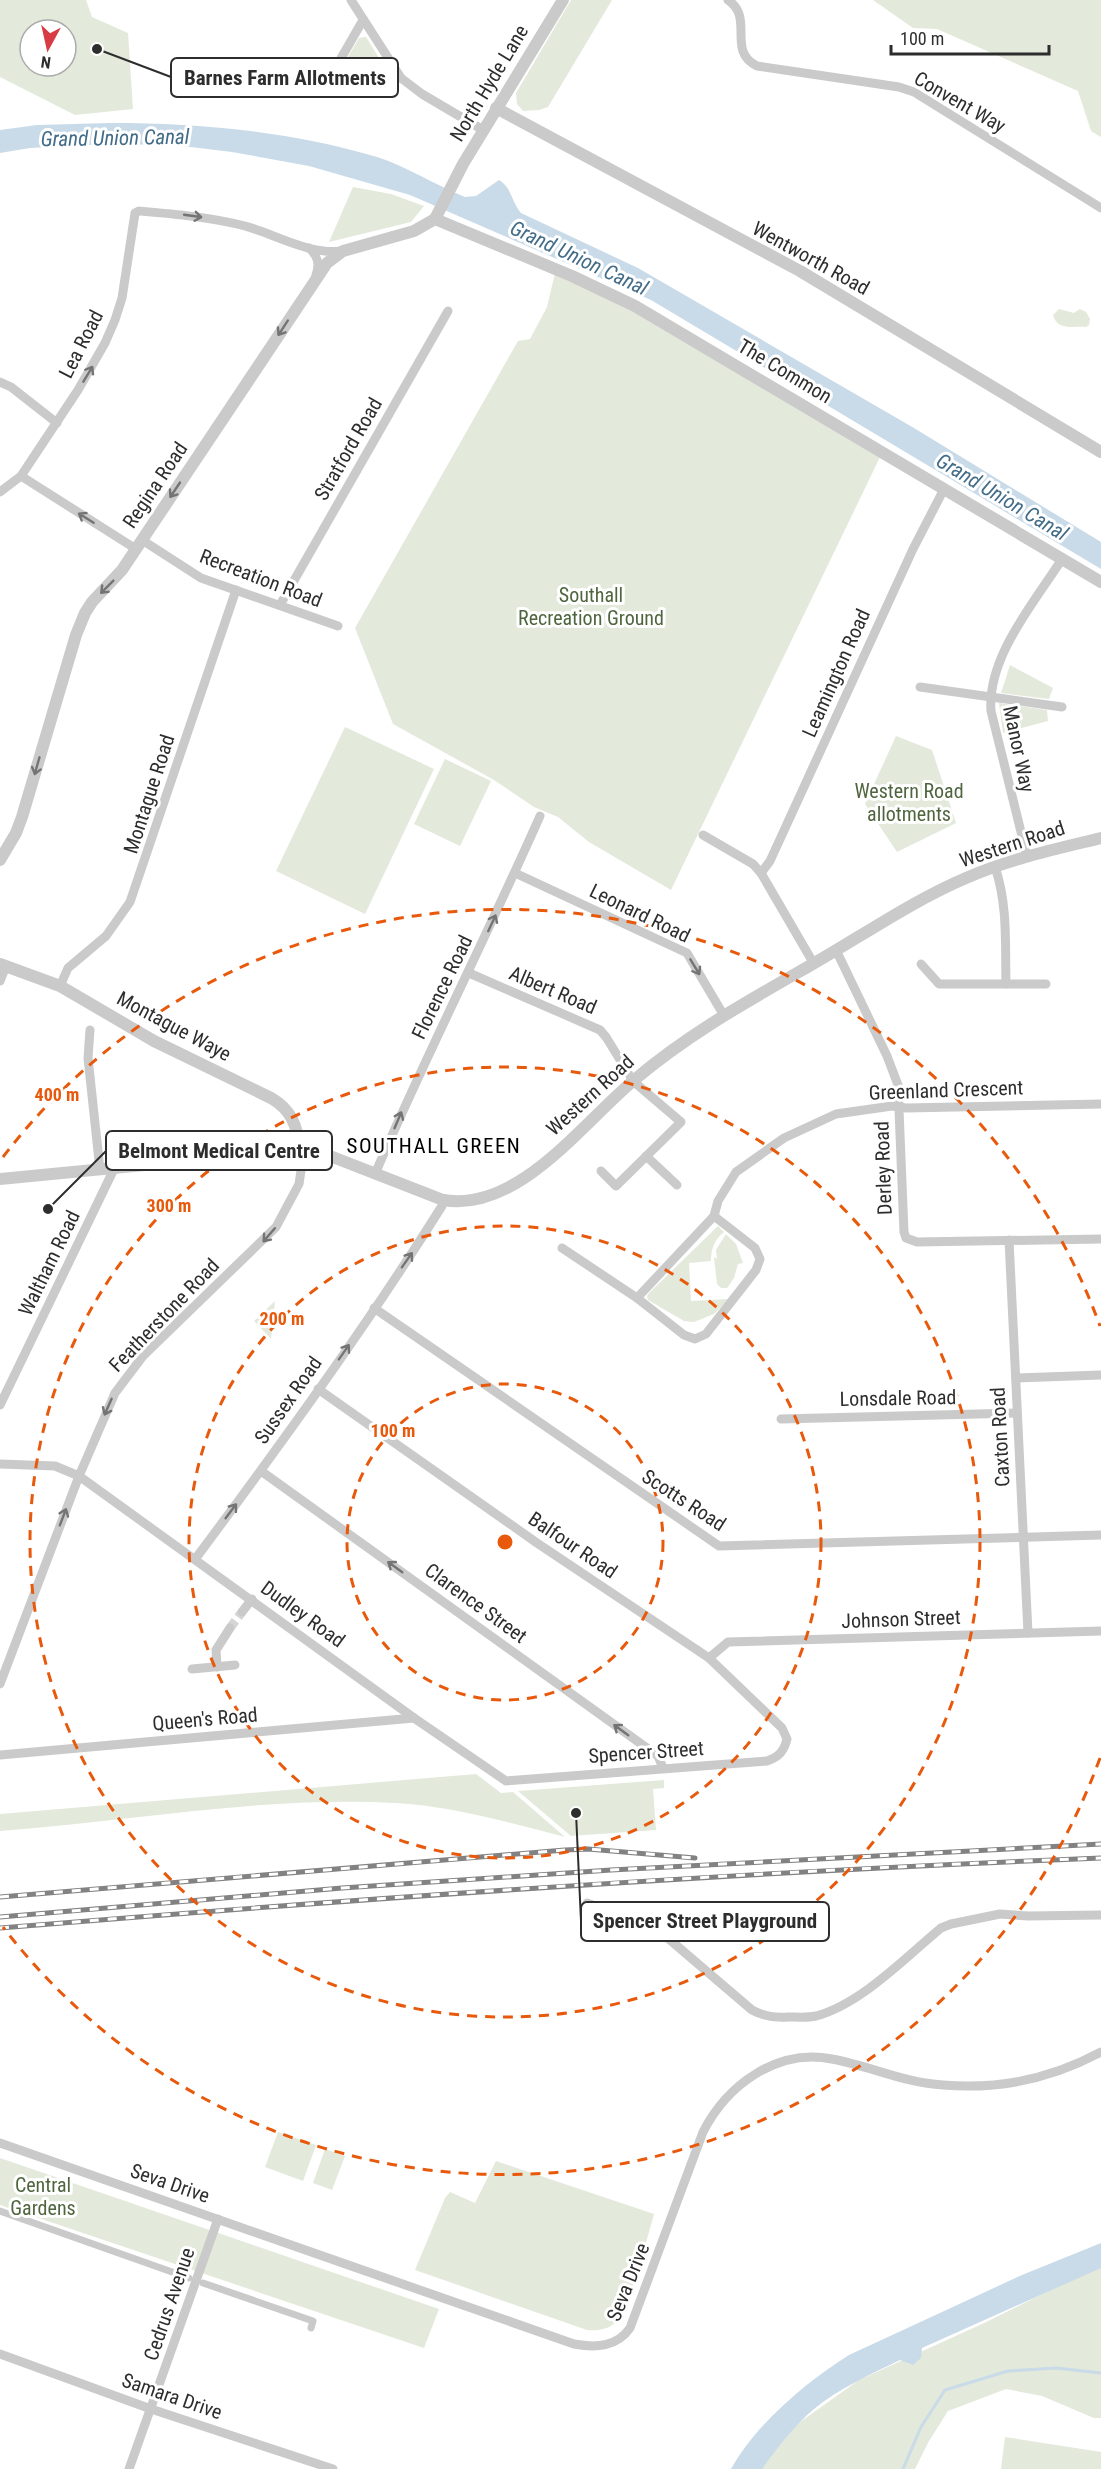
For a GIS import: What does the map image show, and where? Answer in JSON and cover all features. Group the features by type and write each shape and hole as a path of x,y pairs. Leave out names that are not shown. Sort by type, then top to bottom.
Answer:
{"street":[{"path":"351,0 401,78 422,94 483,130"},
{"name":"North Hyde Lane","path":"437,215 450,187 483,130 563,0"},
{"name":"Convent Way","path":"728,0 734,4 741,17 741,52 747,61 757,66 899,87 914,92 1101,208"},
{"path":"332,74 363,20"},
{"path":"200,65 401,78"},
{"name":"Wentworth Road","path":"496,108 800,271 1101,452"},
{"name":"Lea Road","path":"0,492 21,476 57,423 93,365 115,320 126,278 135,213 139,211 179,214 219,220 246,226 309,248"},
{"name":"Regina Road","path":"0,860 16,833 80,624 92,602 115,578 139,544 327,263 343,251 414,231 437,215"},
{"name":"The Common","path":"437,215 635,306 1101,582"},
{"path":"309,248 326,252 343,251"},
{"path":"309,248 318,263 315,279"},
{"name":"Stratford Road","path":"280,605 448,311"},
{"path":"0,382 11,387 57,423"},
{"name":"Recreation Road","path":"21,476 201,578 338,626"},
{"name":"Leamington Road","path":"761,873 770,861 908,559 944,489"},
{"name":"Manor Way","path":"1027,856 991,711 990,697 994,673 1005,648 1062,559"},
{"name":"Montague Road","path":"60,986 68,968 105,936 130,902 236,590"},
{"path":"920,687 1062,707"},
{"name":"Florence Road","path":"375,1174 403,1108 469,973 540,816"},
{"path":"703,835 753,864 761,873 814,963"},
{"name":"Western Road","path":"0,1179 300,1150 325,1154 443,1200 458,1202 507,1191 528,1178 633,1081 723,1014 947,886 1027,856 1101,838"},
{"path":"995,867 1004,906 1006,984"},
{"name":"Leonard Road","path":"515,873 687,953 723,1014"},
{"name":"Derley Road","path":"836,950 887,1056 897,1085 906,1238 917,1242 1101,1239"},
{"path":"921,964 939,984 1046,984"},
{"path":"0,981 3,965"},
{"name":"Montague Waye","path":"3,965 60,986 154,1041 283,1105 295,1124 300,1150"},
{"name":"Albert Road","path":"469,973 600,1030 633,1081 681,1122 646,1156"},
{"path":"90,1030 89,1068 100,1170"},
{"name":"Greenland Crescent","path":"714,1216 718,1202 736,1172 784,1137 828,1117 892,1106 1101,1104"},
{"name":"Featherstone Road","path":"0,1684 108,1406 125,1378 143,1356 276,1227 299,1184 302,1164 300,1150"},
{"path":"601,1172 616,1186 646,1156 677,1185"},
{"name":"Waltham Road","path":"0,1404 114,1169"},
{"name":"Sussex Road","path":"196,1558 261,1471 411,1255 442,1206 443,1200"},
{"path":"562,1248 637,1298 684,1335 695,1339 706,1334 756,1270 760,1259 755,1248 714,1216 637,1298"},
{"name":"Caxton Road","path":"1009,1240 1028,1633"},
{"name":"Scotts Road","path":"374,1308 719,1546 1101,1535"},
{"path":"1016,1378 1101,1375"},
{"name":"Balfour Road","path":"318,1389 537,1543 709,1659 782,1728 787,1739 784,1748"},
{"name":"Lonsdale Road","path":"780,1419 1017,1413"},
{"path":"0,1464 55,1466 79,1476"},
{"name":"Clarence Street","path":"261,1471 658,1756 663,1768"},
{"name":"Dudley Road","path":"79,1476 196,1558 414,1718 506,1781"},
{"path":"242,1612 252,1599"},
{"path":"217,1667 216,1650 230,1628"},
{"name":"Johnson Street","path":"709,1659 728,1642 1101,1631"},
{"path":"192,1670 235,1665"},
{"name":"Queen's Road","path":"0,1755 414,1718"},
{"name":"Spencer Street","path":"506,1781 767,1761 778,1757 784,1748"},
{"path":"587,1903 637,1921 663,1934 752,2010 759,2014 783,2018 816,2016 837,2007 891,1971 941,1928 951,1924 1000,1914 1101,1915"},
{"name":"Seva Drive","path":"0,2143 587,2347 612,2344 624,2338 637,2315 703,2132 711,2116 726,2097 766,2068 784,2061 820,2057 930,2084 999,2086 1049,2075 1101,2052"},
{"path":"0,2211 189,2278"},
{"name":"Cedrus Avenue","path":"129,2469 218,2219"},
{"path":"203,2283 313,2321 310,2328"},
{"name":"Samara Drive","path":"0,2354 151,2409 333,2469"}],"green space":[{"path":"0,0 86,0 92,17 128,33 133,109 75,115 0,77"},
{"path":"571,0 612,0 548,107 523,111 517,104 516,93"},
{"path":"873,0 1101,0 1101,137 1091,131 1078,91 937,29 913,28"},
{"path":"366,37 384,66 382,71 345,68 345,62 359,38"},
{"path":"353,187 391,194 424,206 411,222 329,242"},
{"name":"Southall Recreation Ground","path":"555,273 633,308 882,453 671,890 589,842 558,817 534,807 494,780 393,724 355,628 518,341 530,339 547,307"},
{"path":"1059,309 1074,313 1080,309 1086,312 1090,319 1089,325 1086,327 1062,326 1053,315"},
{"path":"1010,665 1053,688 1049,699 1001,693"},
{"path":"999,703 1047,710 1048,721 1003,733"},
{"path":"345,727 434,769 365,914 276,871"},
{"name":"Western Road allotments","path":"896,736 932,750 956,823 897,852 865,804"},
{"path":"445,759 491,781 460,846 414,824"},
{"path":"718,1226 724,1232 714,1245 711,1261 689,1263 691,1301 729,1299 714,1314 694,1322 684,1321 648,1300 649,1293"},
{"path":"726,1234 736,1244 743,1263 738,1264 734,1278 727,1288 721,1288 717,1284 714,1257 717,1259 716,1250"},
{"path":"275,1301 271,1339 254,1321"},
{"path":"476,1774 501,1793 513,1792 565,1837 438,1808 395,1803 346,1802 247,1806 0,1831 0,1814"},
{"path":"664,1780 664,1788 653,1789 656,1830 571,1836 518,1791"},
{"path":"278,2132 316,2145 303,2181 265,2167"},
{"path":"325,2149 345,2156 332,2190 313,2183"},
{"name":"Central Gardens","path":"0,2158 439,2309 424,2348 0,2205"},
{"path":"496,2161 654,2214 627,2302 622,2314 614,2324 603,2329 587,2330 415,2270 445,2198 450,2192 475,2203"},
{"path":"1101,2265 1101,2418 1094,2418 1042,2396 1006,2389 948,2411 915,2469 761,2469 786,2432 859,2380 982,2324"},
{"path":"1005,2437 1101,2452 1101,2469 1001,2469"}],"water":[{"name":"Grand Union Canal","path":"110,123 245,130 311,141 388,161 465,197 476,196 499,180 507,187 521,213 638,268 914,428 1101,542 1101,569 651,300 410,195 309,166 232,152 174,145 108,144 30,148 0,153 0,130 37,125"},
{"path":"1101,2243 1101,2268 922,2348 921,2358 913,2365 900,2360 856,2382 834,2394 807,2416 762,2469 731,2469 754,2436 783,2405 849,2355 1022,2275"}],"waterway":[{"path":"903,2469 921,2427 945,2390 1008,2371 1056,2368 1101,2373"}],"tunnel":[{"path":"230,1628 242,1612"}],"railway":[{"path":"0,1917 342,1888 611,1870 1101,1844"},
{"path":"0,1897 565,1850 588,1849 695,1858"},
{"path":"0,1928 550,1887 1101,1858"}],"place":[{"name":"Barnes Farm Allotments","path":"97,49"},
{"name":"Belmont Medical Centre","path":"48,1209"},
{"name":"Spencer Street Playground","path":"576,1813"}],"district":[{"name":"SOUTHALL GREEN","path":"434,1146"}]}
